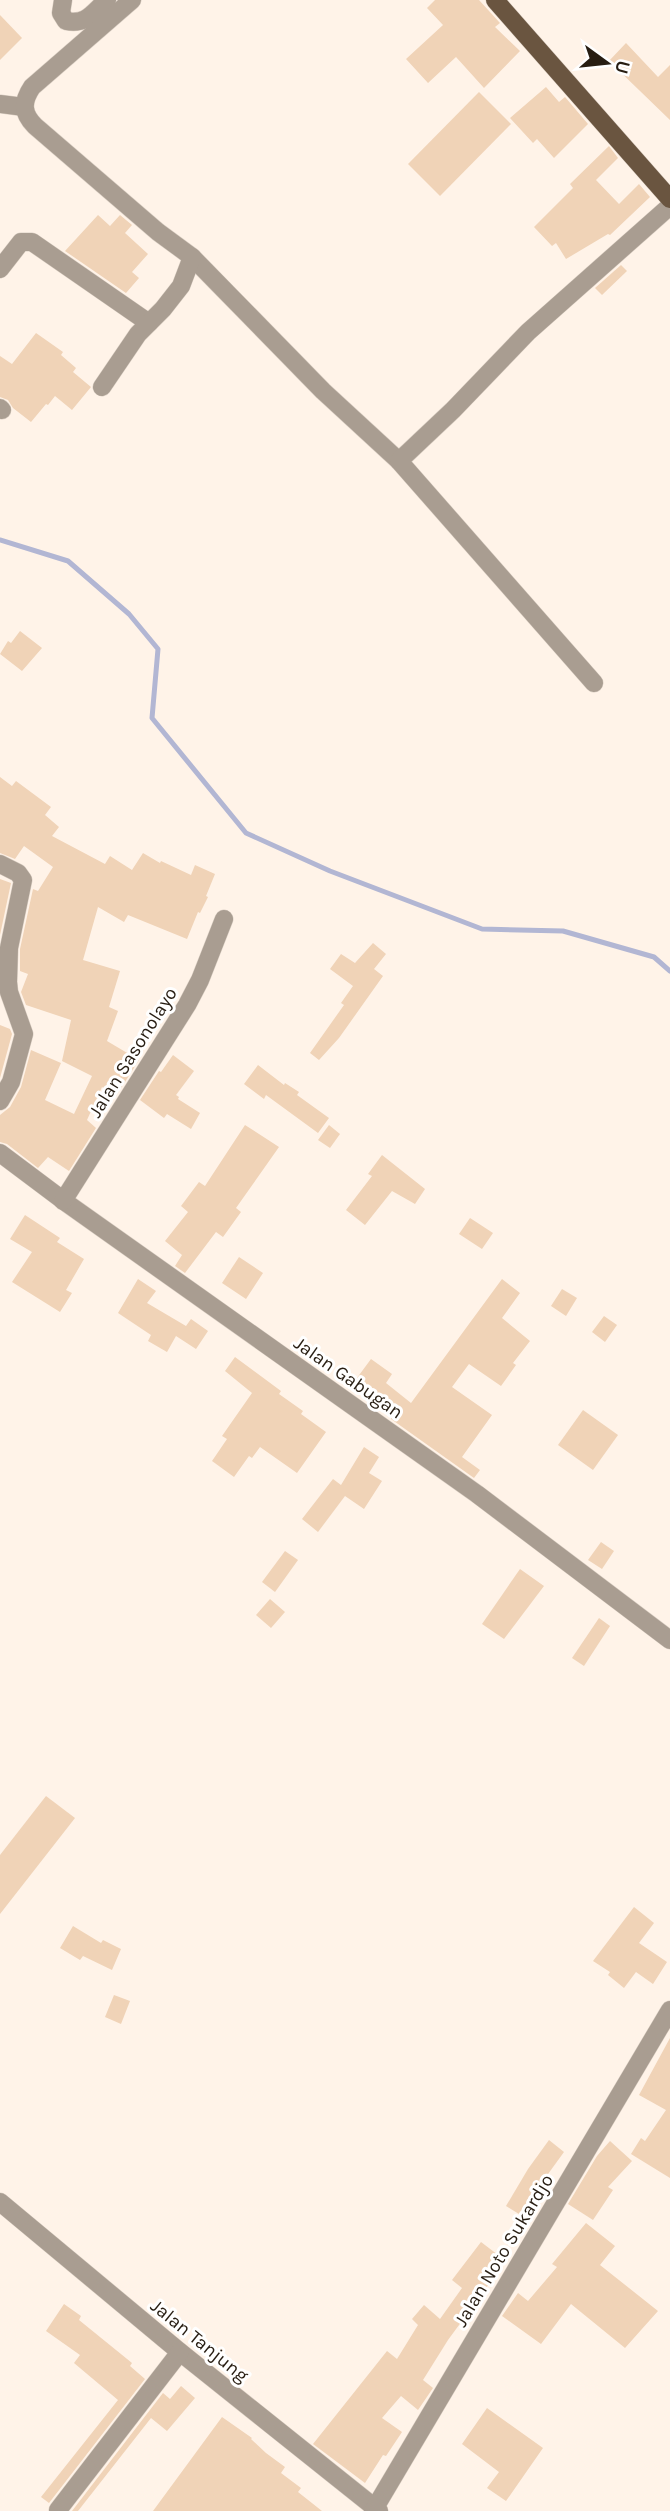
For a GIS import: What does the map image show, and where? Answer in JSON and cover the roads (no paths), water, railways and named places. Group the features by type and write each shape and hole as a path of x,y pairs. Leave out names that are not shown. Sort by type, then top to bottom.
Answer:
{"main road":[{"path":"495,0 670,199"}],"street":[{"path":"63,0 61,13 66,21 78,23 107,0"},
{"path":"132,0 32,87 26,96 26,117 158,232 192,257 323,391 399,461 594,683"},
{"path":"0,104 24,107"},
{"path":"399,461 453,410 528,332 670,206"},
{"path":"0,269 15,247 21,242 32,242 149,323"},
{"path":"102,387 138,334 181,286 192,257"},
{"path":"0,864 18,873 23,880 9,948 8,982 13,1007 24,1034 11,1082 0,1101"},
{"name":"Jalan Sasonolayo","path":"63,1201 187,1005 224,919"},
{"name":"Jalan Gabugan","path":"0,1153 63,1201 477,1494 670,1640"},
{"name":"Jalan Noto Sukardjo","path":"376,2510 670,2010"},
{"name":"Jalan Tanjung","path":"0,2202 376,2510"},
{"path":"58,2510 180,2352"}],"waterway":[{"path":"0,540 68,561 129,614 158,649 152,718 246,833 330,871 482,929 563,931 654,957 670,971"}]}
